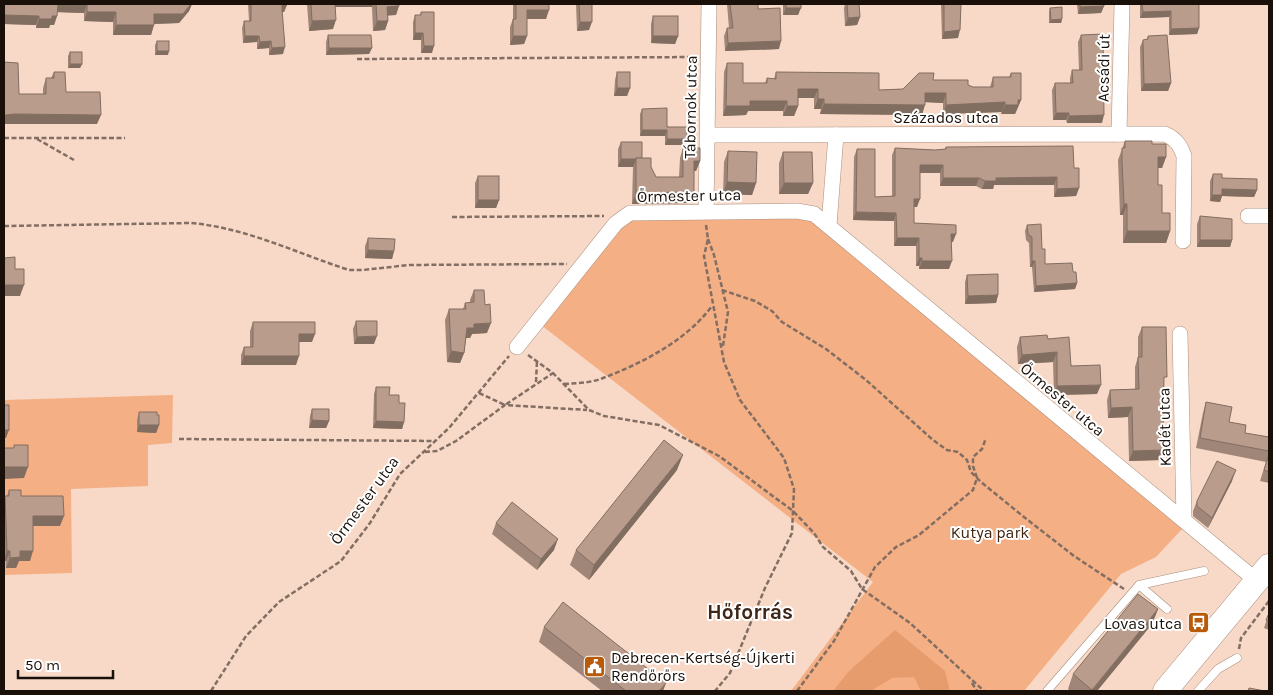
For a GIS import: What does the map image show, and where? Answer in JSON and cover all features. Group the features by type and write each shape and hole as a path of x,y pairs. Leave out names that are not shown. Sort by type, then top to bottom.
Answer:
{"main road":[{"path":"1173,689 1263,574"}],"street":[{"name":"Tábornok utca","path":"706,211 709,4"},
{"name":"Acsádi út","path":"1120,134 1122,4"},
{"name":"Százados utca","path":"708,136 1165,134 1173,138 1180,146 1184,167 1183,241"},
{"path":"829,225 836,135"},
{"name":"Őrmester utca","path":"516,347 616,223 626,216 636,212 706,211 806,212 814,214 1184,520 1263,574"},
{"path":"1248,216 1269,216"},
{"name":"Kadét utca","path":"1180,334 1184,520"}],"lane":[{"path":"1047,691 1139,585 1204,571"},
{"path":"1139,585 1167,609"},
{"path":"1198,691 1218,669 1237,658"}],"path":[{"path":"357,59 708,57"},
{"path":"4,138 125,138"},
{"path":"36,138 74,160"},
{"path":"706,211 708,239 714,255 728,312 722,347"},
{"path":"452,216 626,216"},
{"path":"4,226 191,223 217,225 248,233 328,263 356,270 409,265 584,264"},
{"path":"708,239 704,256 724,362 740,400 784,458 794,489 792,533 765,588 730,673 716,691"},
{"path":"722,290 763,306 782,322 826,349 866,380 932,440 947,450 958,452 967,460 971,472 977,478 1074,556 1132,593"},
{"path":"564,384 602,378 652,355 694,329 712,306"},
{"path":"516,347 553,373 589,410"},
{"name":"Őrmester utca","path":"211,691 246,636 279,602 341,561 370,523 400,474 436,441 479,393 516,347"},
{"path":"536,382 537,362"},
{"path":"423,452 445,447 536,382 553,373"},
{"path":"479,393 505,405 589,410 604,416 659,425 720,456 793,511 814,532 823,547 851,571 862,589 910,623 984,691"},
{"path":"797,691 834,641 875,567 896,547 919,535 973,490 977,478 973,466 974,457 982,449 986,438"},
{"path":"179,439 436,441"},
{"path":"1237,658 1241,638 1269,601"},
{"path":"970,679 977,691"}],"green space":[{"name":"Kutya park","path":"799,216 818,224 1183,528 1156,557 1121,574 1024,691 791,691 873,582 541,325 626,222 639,219"},
{"path":"173,395 172,443 148,445 148,486 71,489 72,573 4,575 4,400"}],"shaded area":[{"path":"895,630 945,671 950,691 921,691 914,677 892,678 871,691 833,691 849,671"}],"building":[{"path":"4,4 58,4 57,16 52,16 52,19 39,19 39,16 4,15"},
{"path":"87,4 191,4 183,14 154,14 154,25 116,25 116,12 87,12"},
{"path":"251,4 287,4 282,5 285,47 272,48 271,41 260,42 259,36 245,36 244,21 251,21"},
{"path":"311,4 335,4 336,20 312,21"},
{"path":"376,4 399,4 399,6 387,7 388,21 377,21"},
{"path":"516,4 549,4 549,10 527,10 527,36 513,36 513,19 516,19"},
{"path":"579,4 592,4 592,22 580,22"},
{"path":"730,4 758,4 758,9 780,8 781,41 728,43 727,28 733,28"},
{"path":"786,4 801,4 801,8 786,8"},
{"path":"847,4 859,4 860,17 848,18"},
{"path":"944,4 961,4 960,30 944,32"},
{"path":"1080,4 1104,4 1104,6 1080,7"},
{"path":"1142,4 1199,4 1199,28 1171,29 1171,11 1143,12"},
{"path":"1062,7 1062,19 1051,20 1050,8"},
{"path":"421,12 434,12 434,46 424,46 423,33 415,33 415,15 421,15"},
{"path":"653,16 678,16 678,36 653,36"},
{"path":"1103,34 1104,115 1069,116 1069,113 1056,113 1055,83 1073,83 1072,70 1082,70 1081,35"},
{"path":"328,35 371,35 372,48 329,48"},
{"path":"1167,35 1171,83 1144,84 1143,40 1148,39 1148,36"},
{"path":"157,41 169,41 169,51 157,51"},
{"path":"70,52 82,52 82,64 70,64"},
{"path":"4,62 18,63 19,94 46,94 46,78 54,78 54,72 65,72 66,92 100,92 101,115 4,115"},
{"path":"727,63 743,63 743,83 767,83 767,78 776,79 776,72 879,73 879,90 903,89 919,73 934,73 933,80 968,80 968,85 973,87 993,87 993,77 1011,77 1011,73 1021,73 1021,100 1018,100 1018,105 1005,105 1005,102 946,105 946,93 925,93 925,105 824,104 824,99 818,99 818,89 798,89 798,106 787,106 787,101 750,101 750,106 726,106"},
{"path":"617,72 630,72 630,88 617,88"},
{"path":"667,108 667,127 687,127 687,139 667,139 667,130 642,130 642,109"},
{"path":"1125,141 1152,141 1152,144 1166,144 1166,157 1158,157 1158,185 1162,185 1162,213 1170,213 1170,231 1127,231 1127,204 1124,204 1122,161 1122,148 1125,148"},
{"path":"621,142 642,142 642,158 621,159"},
{"path":"1073,146 1074,168 1079,168 1079,188 1057,189 1057,177 996,178 996,181 985,181 979,178 943,178 943,165 920,165 920,199 914,199 914,223 956,225 956,234 951,234 952,261 922,261 922,258 919,258 919,238 897,238 896,213 856,212 857,149 875,149 875,197 895,196 895,148 935,150 946,149 946,147"},
{"path":"683,148 700,148 700,161 694,161 694,192 636,193 636,158 651,158 651,167 656,177 683,177"},
{"path":"728,151 757,152 756,183 727,182"},
{"path":"783,152 812,152 813,183 784,183"},
{"path":"1213,174 1222,174 1222,178 1257,179 1257,190 1222,189 1222,195 1212,195"},
{"path":"478,176 499,176 499,200 478,200"},
{"path":"1200,216 1232,219 1232,240 1200,240"},
{"path":"1041,224 1045,264 1072,263 1073,272 1076,272 1077,283 1036,286 1035,261 1032,261 1032,237 1028,234 1027,225"},
{"path":"368,238 395,239 394,251 368,250"},
{"path":"15,257 15,269 24,269 24,285 4,285 4,258"},
{"path":"998,274 998,295 968,296 967,275"},
{"path":"474,290 484,290 485,305 490,304 491,323 474,324 474,328 467,328 464,353 451,351 449,309 466,309 465,303 474,302"},
{"path":"356,321 377,321 377,336 357,337"},
{"path":"253,322 315,322 315,334 299,334 299,356 244,356 244,347 253,347"},
{"path":"1142,327 1166,327 1167,377 1164,377 1163,432 1156,431 1163,435 1164,450 1133,451 1132,407 1111,408 1110,390 1139,389 1138,357 1142,357"},
{"path":"1047,335 1048,339 1069,337 1071,366 1100,365 1101,385 1057,386 1057,352 1022,355 1020,337"},
{"path":"376,387 390,387 389,395 399,395 399,403 405,403 404,422 376,421"},
{"path":"1206,402 1232,407 1229,422 1246,425 1245,433 1269,437 1269,451 1200,438"},
{"path":"4,405 9,405 9,430 4,430"},
{"path":"312,409 329,409 329,421 312,420"},
{"path":"139,412 157,412 157,415 159,415 159,425 139,425"},
{"path":"664,440 683,455 594,565 576,550"},
{"path":"14,445 28,445 28,467 4,467 4,448 14,448"},
{"path":"1269,454 1269,472 1264,470"},
{"path":"1217,461 1236,470 1212,518 1197,506 1197,501"},
{"path":"9,490 21,490 21,496 63,496 64,516 33,516 33,551 20,551 20,557 10,558 10,551 7,551 5,496 9,496"},
{"path":"512,502 558,539 541,559 496,523"},
{"path":"1138,594 1158,609 1092,690 1073,674"},
{"path":"563,602 666,683 659,691 626,691 544,627"},
{"path":"1249,688 1265,691 1248,691"}],"place":[{"name":"Lovas utca","path":"1198,623"},
{"name":"Debrecen-Kertség-Újkerti Rendőrőrs","path":"595,666"}],"district":[{"name":"Hőforrás","path":"750,612"}]}
